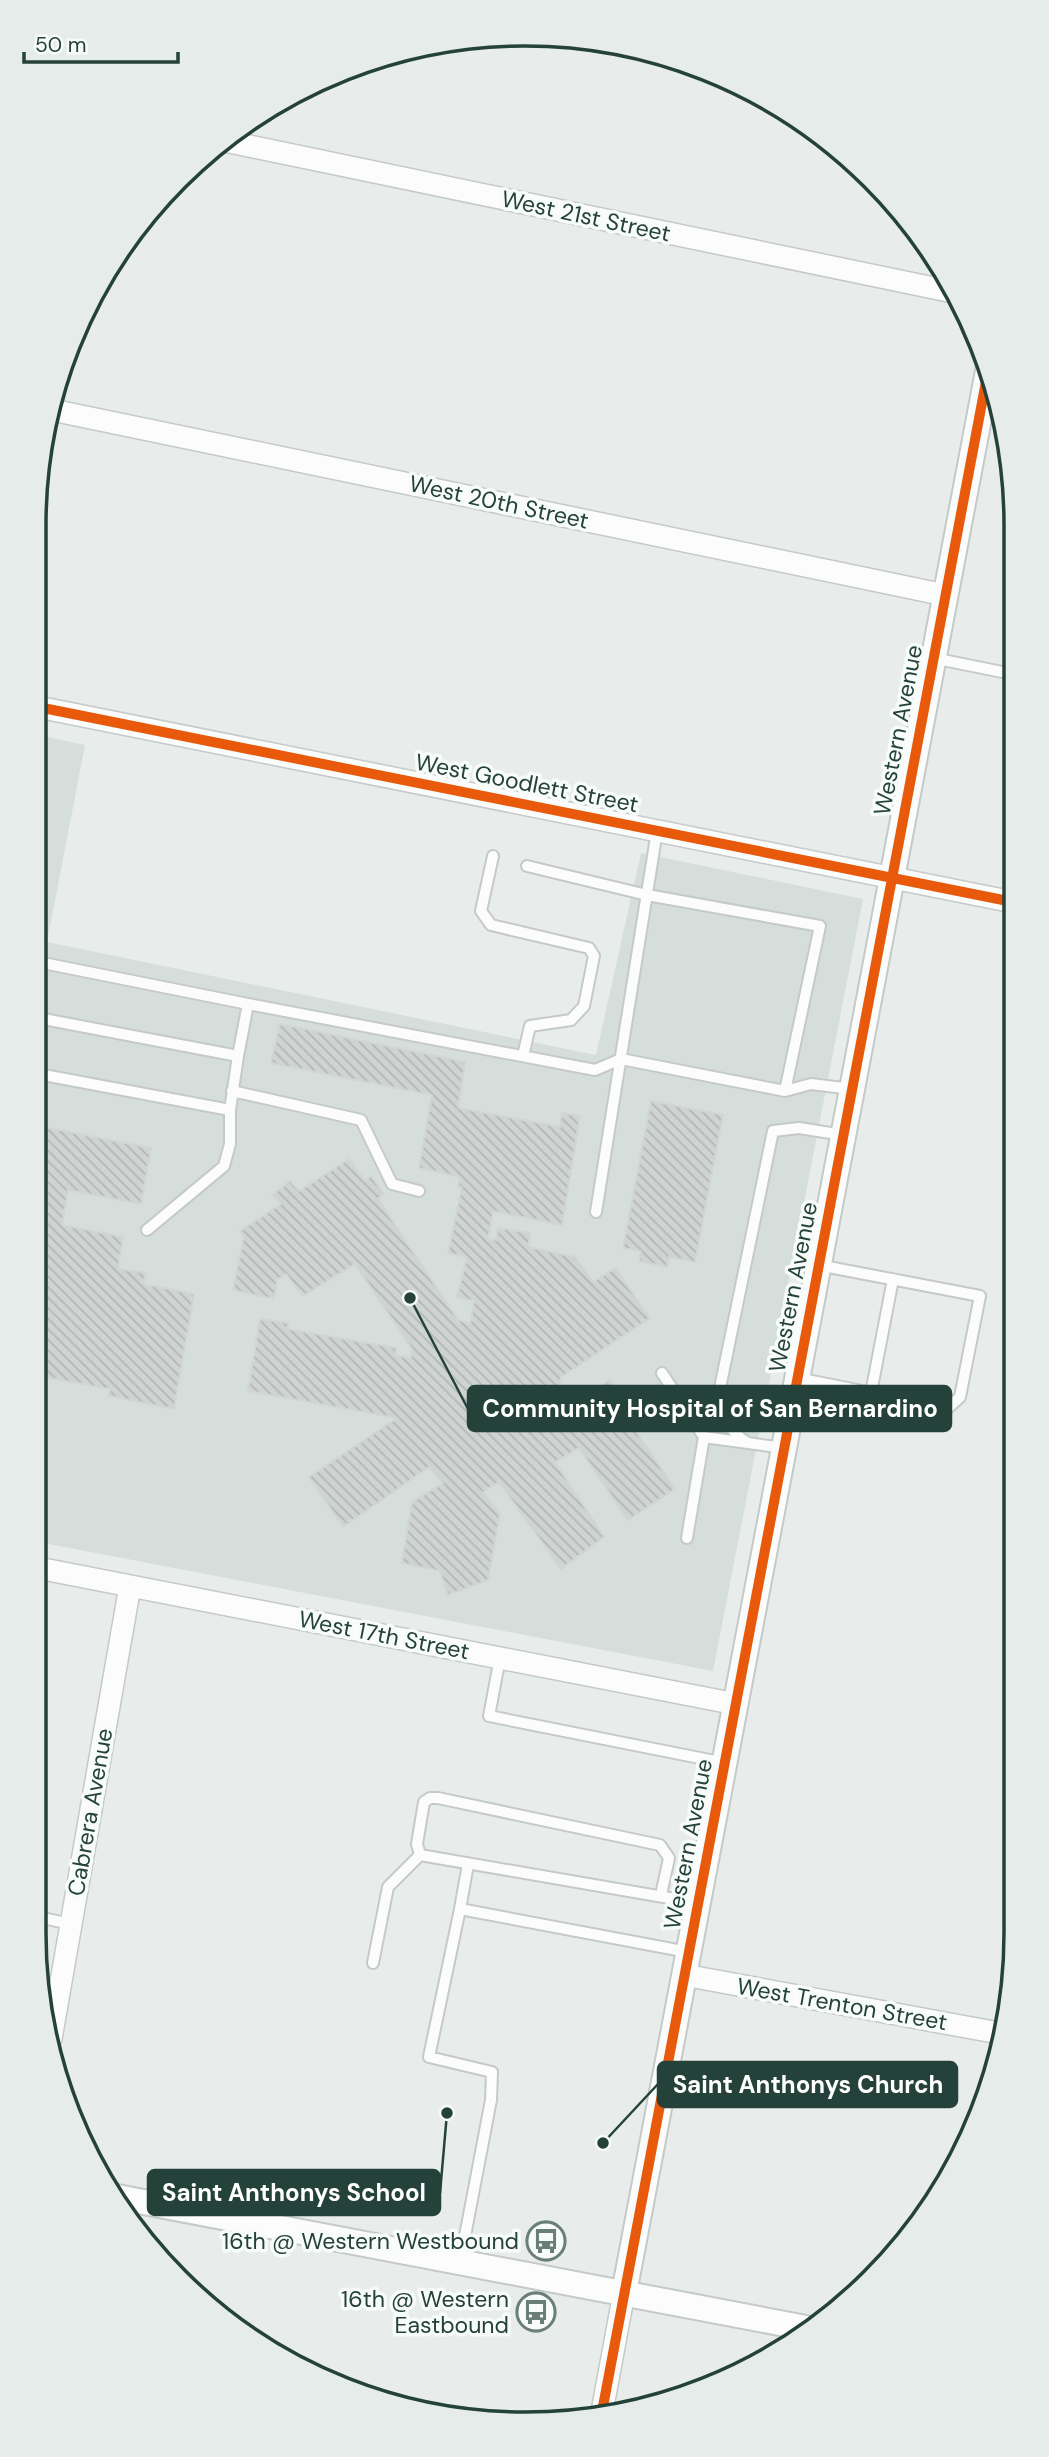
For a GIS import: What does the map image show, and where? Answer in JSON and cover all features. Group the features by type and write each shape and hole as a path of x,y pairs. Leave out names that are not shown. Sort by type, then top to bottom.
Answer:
{"street":[{"name":"West 21st Street","path":"234,143 941,290"},
{"name":"Western Avenue","path":"603,2404 984,391"},
{"name":"West 20th Street","path":"60,412 945,595"},
{"name":"West Goodlett Street","path":"46,709 891,880 1004,900"},
{"name":"West 17th Street","path":"46,1570 736,1704"},
{"name":"Cabrera Avenue","path":"54,2021 130,1586"},
{"name":"West Trenton Street","path":"686,1964 993,2032"},
{"path":"126,2199 797,2326"}],"lane":[{"path":"933,658 1004,672"},
{"path":"596,1212 657,831"},
{"path":"493,856 481,911 491,925 589,948 594,956 584,1006 571,1020 530,1026 523,1056"},
{"path":"527,866 647,895 820,926 785,1091"},
{"path":"46,964 595,1070 621,1059 785,1091 811,1084 852,1089"},
{"path":"147,1230 225,1166 230,1144 232,1091 248,1004"},
{"path":"46,1019 238,1056"},
{"path":"46,1075 230,1110"},
{"path":"232,1091 361,1120 392,1184 419,1191"},
{"path":"748,1443 734,1432 723,1413 720,1388 773,1131 799,1128 843,1135"},
{"path":"797,1378 947,1408 960,1396 980,1296 818,1265"},
{"path":"871,1393 893,1279"},
{"path":"662,1373 704,1437 687,1538"},
{"path":"704,1437 784,1448"},
{"path":"500,1658 489,1716 724,1763"},
{"path":"420,1855 416,1844 425,1802 430,1798 438,1798 660,1845 669,1858 661,1895"},
{"path":"420,1855 698,1903"},
{"path":"373,1963 388,1887 410,1868 420,1855"},
{"path":"460,2262 491,2100 492,2072 429,2057 468,1864"},
{"path":"460,1909 686,1964"},
{"path":"46,1919 71,1924"}],"shaded area":[{"path":"46,737 85,745 47,942 596,1055 641,853 863,899 713,1671 46,1543"}],"building":[{"path":"280,1024 465,1062 458,1108 560,1127 562,1113 580,1116 562,1225 493,1211 488,1239 496,1240 498,1228 530,1233 528,1247 575,1257 593,1282 615,1268 650,1318 561,1377 558,1394 582,1400 610,1380 618,1391 612,1396 675,1489 628,1520 579,1448 555,1462 604,1537 561,1569 499,1482 483,1492 500,1514 488,1580 448,1595 440,1571 402,1563 412,1502 443,1483 429,1467 343,1527 309,1477 397,1418 248,1391 260,1319 288,1323 287,1329 397,1348 395,1355 411,1358 412,1349 355,1264 303,1296 286,1274 277,1280 274,1299 233,1290 244,1236 240,1231 281,1204 272,1195 290,1181 299,1191 349,1159 365,1181 371,1176 384,1194 378,1199 458,1320 470,1324 474,1301 457,1297 467,1257 448,1253 462,1187 458,1187 460,1177 419,1168 432,1095 271,1063"},
{"path":"651,1101 723,1115 695,1262 669,1257 667,1267 639,1261 641,1251 623,1248"},
{"path":"46,1128 151,1148 141,1204 68,1190 62,1225 123,1237 118,1269 146,1273 143,1284 194,1294 174,1409 109,1396 110,1389 46,1377"}],"cycle path":[{"path":"603,2404 984,391"},
{"path":"46,709 1004,900"}],"place":[{"name":"Community Hospital of San Bernardino","path":"410,1298"},
{"name":"Saint Anthonys School","path":"447,2113"},
{"name":"Saint Anthonys Church","path":"603,2143"},
{"name":"16th @ Western Westbound","path":"546,2241"},
{"name":"16th @ Western Eastbound","path":"536,2312"}]}
